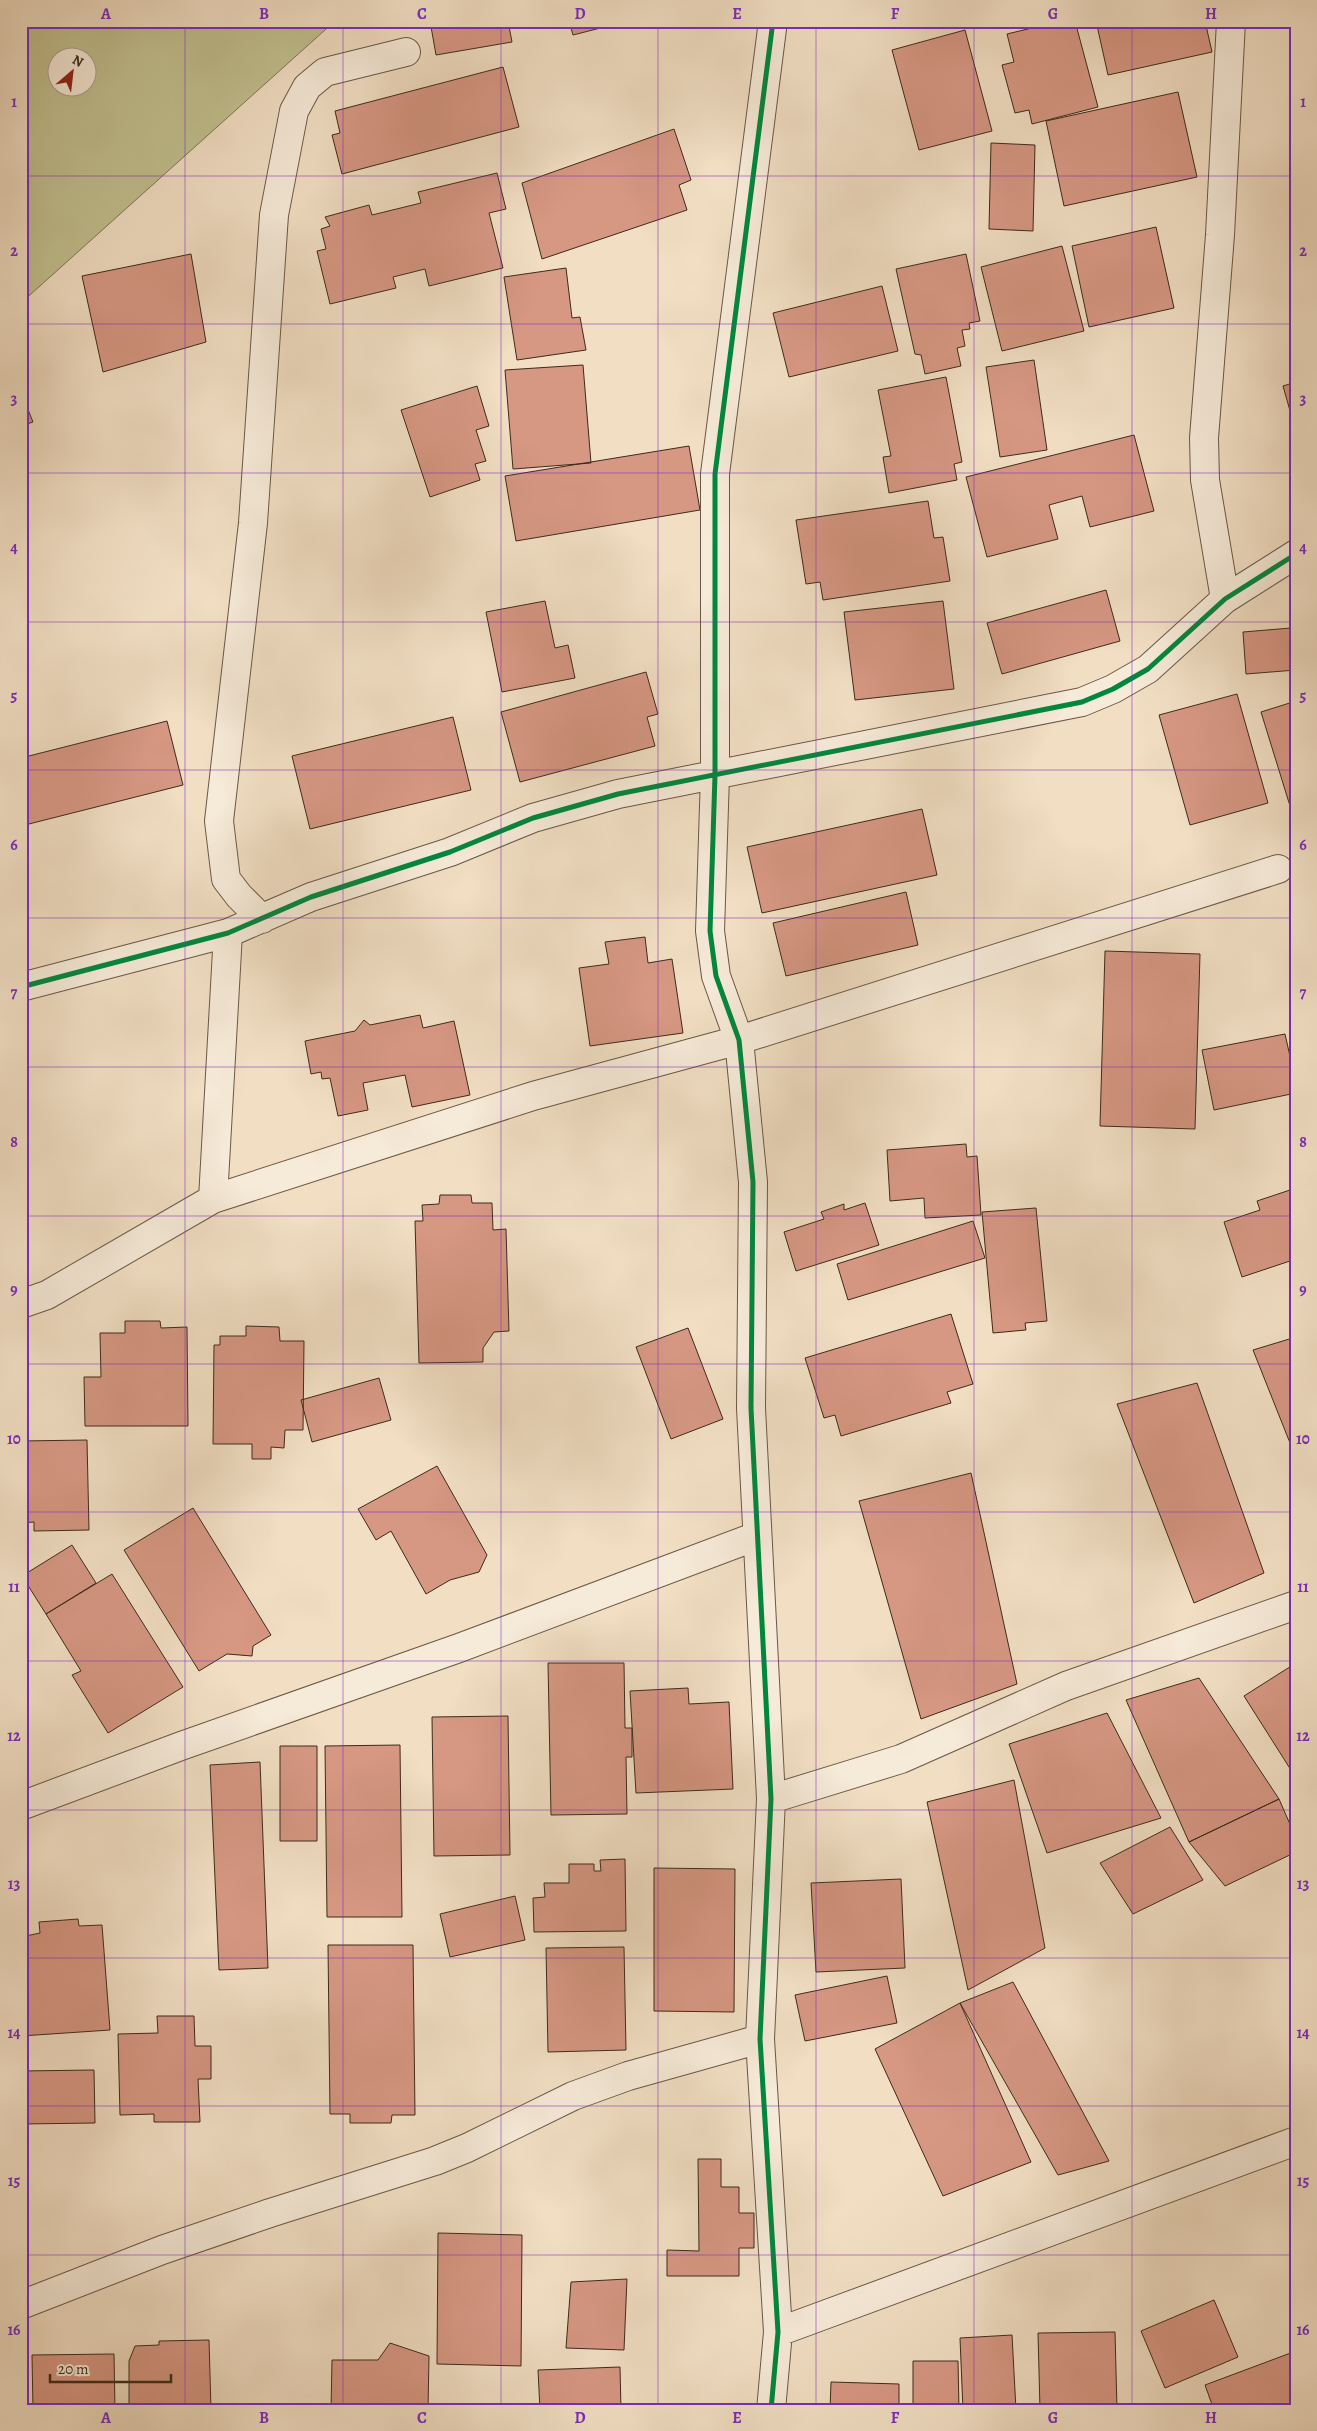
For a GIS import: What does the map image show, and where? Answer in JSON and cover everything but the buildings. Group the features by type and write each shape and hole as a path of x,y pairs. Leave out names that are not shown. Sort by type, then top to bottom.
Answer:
{"street":[{"path":"771,2410 778,2332 760,2039 771,1799 751,1408 753,1182 739,1040 716,976 710,931 714,775 715,474 773,21"},
{"path":"1225,598 1205,480 1204,438 1220,234 1231,21"},
{"path":"262,919 239,896 226,879 219,821 253,523 274,215 294,111 307,87 325,72 406,52"},
{"path":"21,987 228,933 311,897 450,852 533,818 618,794 1082,702 1113,690 1148,669 1225,598 1296,554"},
{"path":"21,1304 47,1295 213,1199 533,1096 739,1040 1278,868"},
{"path":"213,1199 228,933"},
{"path":"21,1806 181,1746 459,1648 758,1536"},
{"path":"771,1799 901,1759 1066,1686 1296,1605"},
{"path":"21,2305 162,2250 270,2213 435,2161 468,2148 573,2096 628,2076 760,2039"},
{"path":"778,2332 1296,2141"}],"shaded area":[{"path":"21,21 335,21 21,303"}],"cycle path":[{"path":"771,2410 778,2332 760,2039 771,1799 751,1408 753,1182 739,1040 716,976 710,931 715,775 715,474 773,21"},
{"path":"21,987 228,933 311,897 450,852 533,818 618,794 1082,702 1113,689 1148,669 1225,599 1296,554"}]}
